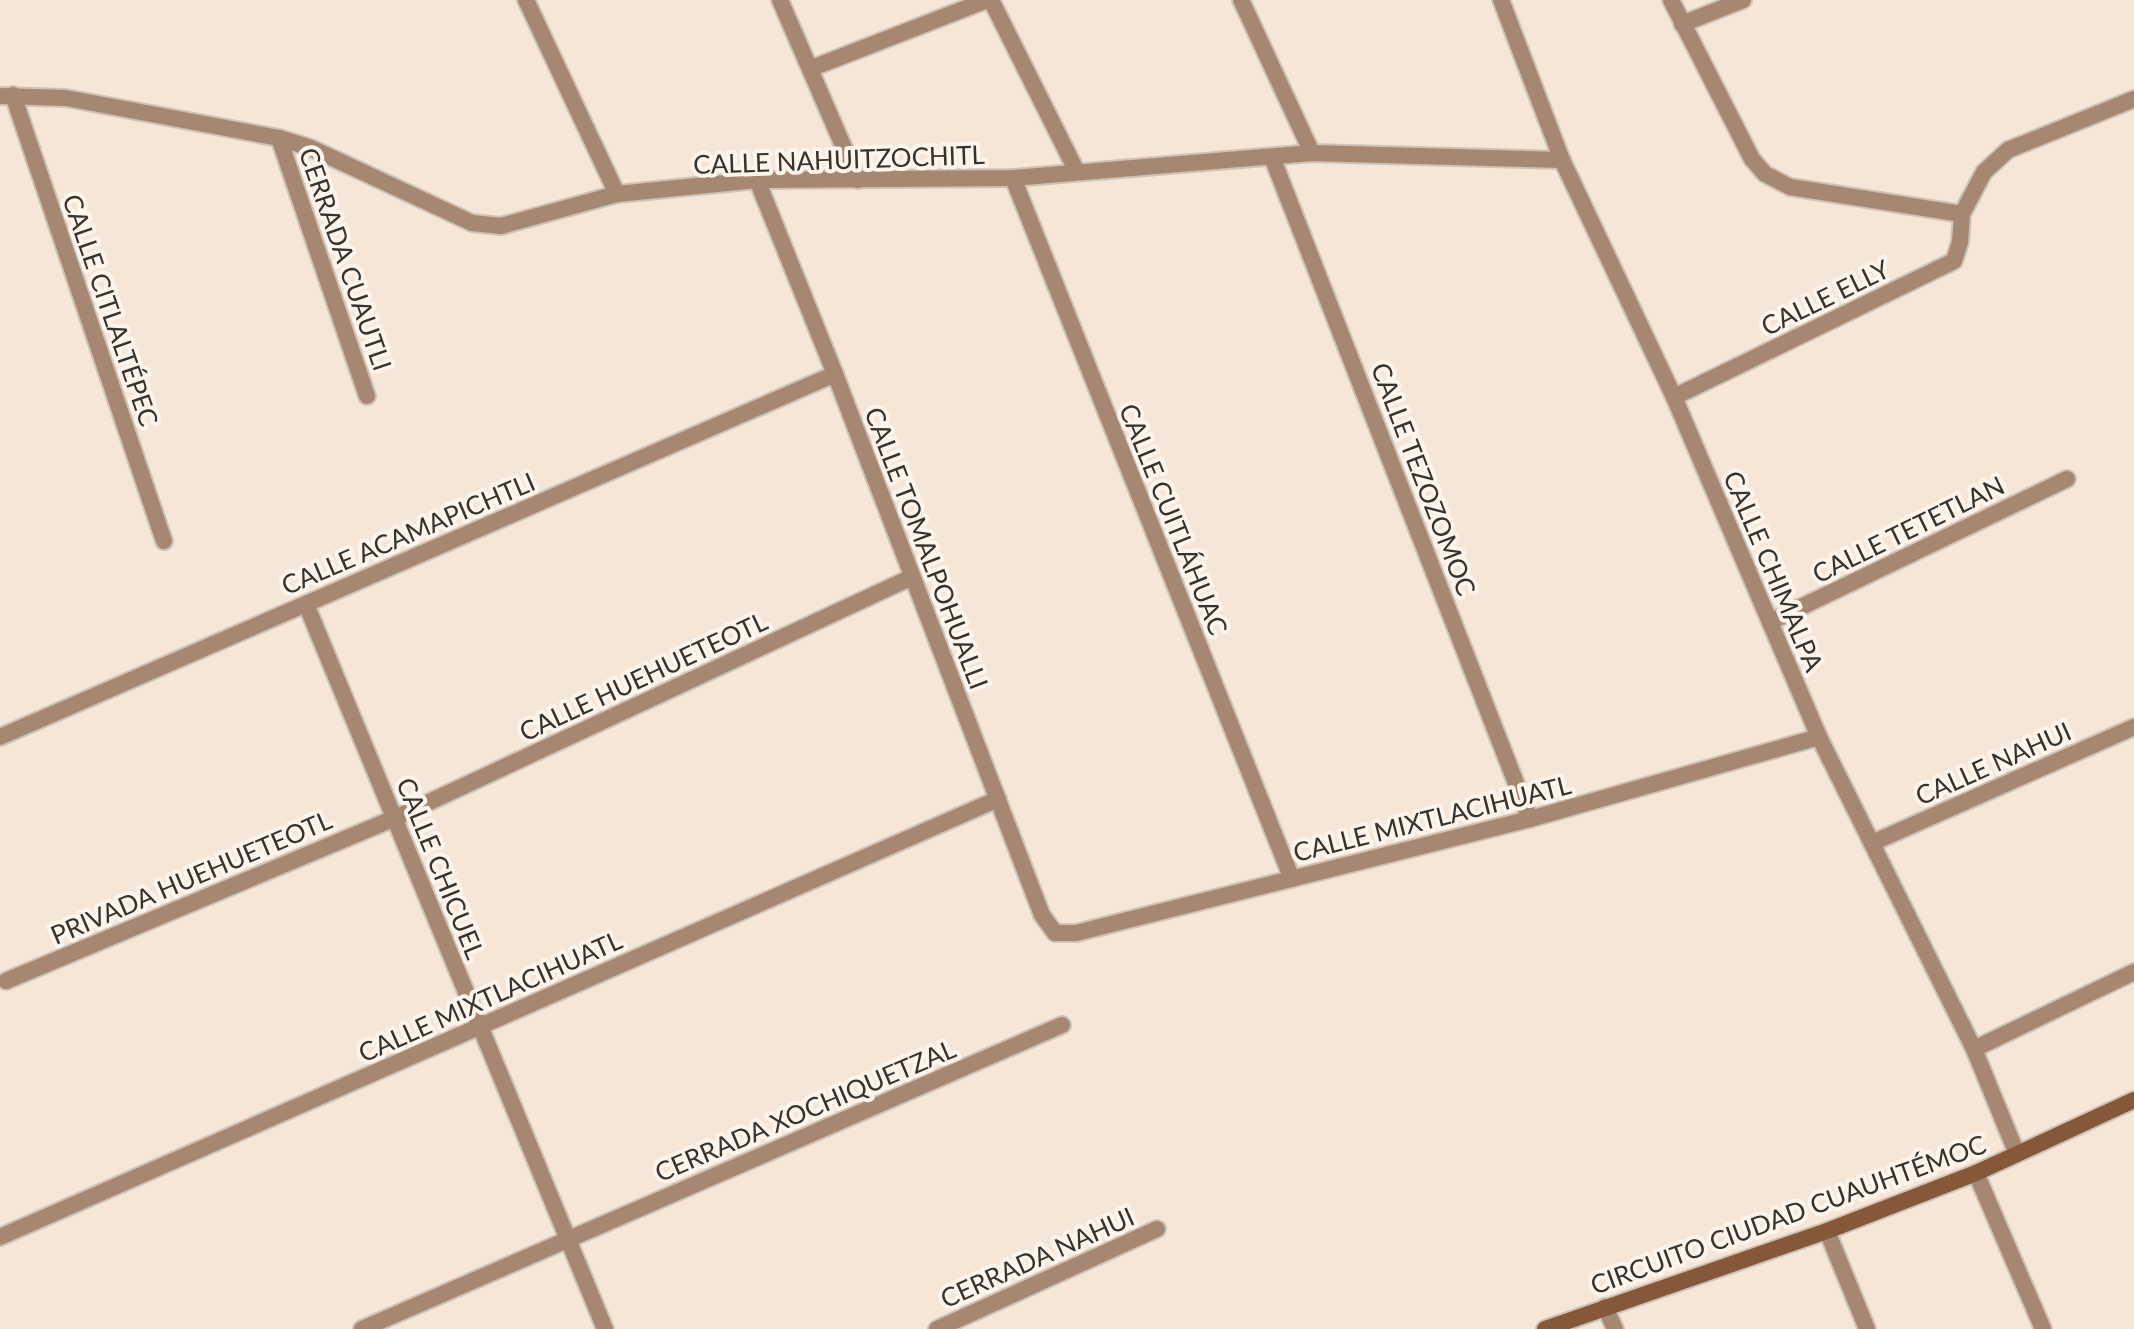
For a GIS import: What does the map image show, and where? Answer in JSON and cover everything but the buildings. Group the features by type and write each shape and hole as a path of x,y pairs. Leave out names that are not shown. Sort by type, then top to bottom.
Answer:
{"street":[{"path":"526,0 617,194"},
{"path":"780,0 858,180"},
{"path":"812,68 989,0 1076,170"},
{"path":"1241,0 1312,153"},
{"name":"CALLE CHIMALPA","path":"1501,0 1562,160 1674,397 1819,737 1974,1049 2017,1154"},
{"path":"1671,0 1752,159 1765,174 1790,187 1962,214 1984,172 2008,150 2134,99"},
{"path":"1682,24 1743,0"},
{"name":"CALLE NAHUITZOCHITL","path":"7,96 66,98 279,138 311,148 472,223 501,226 617,194 757,180 1013,178 1076,170 1312,153 1562,160"},
{"name":"CALLE CITLALTÉPEC","path":"7,96 164,541"},
{"name":"CERRADA CUAUTLI","path":"279,138 367,396"},
{"name":"CALLE TEZOZOMOC","path":"1272,157 1530,819"},
{"name":"CALLE CUITLÁHUAC","path":"1013,178 1292,879"},
{"name":"CALLE TOMALPOHUALLI","path":"757,180 835,374 1042,915 1055,933"},
{"name":"CALLE ELLY","path":"1674,397 1954,261 1960,242 1962,214"},
{"name":"CALLE ACAMAPICHTLI","path":"0,737 835,374"},
{"name":"CALLE TETETLAN","path":"1770,622 2067,479"},
{"name":"CALLE HUEHUETEOTL","path":"395,818 912,577"},
{"name":"CALLE CHICUEL","path":"306,604 605,1329"},
{"name":"CALLE NAHUI","path":"1872,843 2134,727"},
{"name":"CALLE MIXTLACIHUATL","path":"1055,933 1076,933 1530,819 1819,737"},
{"name":"CALLE MIXTLACIHUATL","path":"0,1237 998,799"},
{"name":"PRIVADA HUEHUETEOTL","path":"6,981 395,818"},
{"path":"1974,1049 2134,972"},
{"name":"CERRADA XOCHIQUETZAL","path":"362,1329 1062,1025"},
{"name":"CIRCUITO CIUDAD CUAUHTÉMOC","path":"1545,1329 1827,1231 1976,1173 2134,1100"},
{"path":"1976,1173 2043,1329"},
{"name":"CERRADA NAHUI","path":"937,1329 1157,1229"},
{"path":"1827,1231 1867,1329"},
{"path":"1605,1307 1615,1329"}]}
